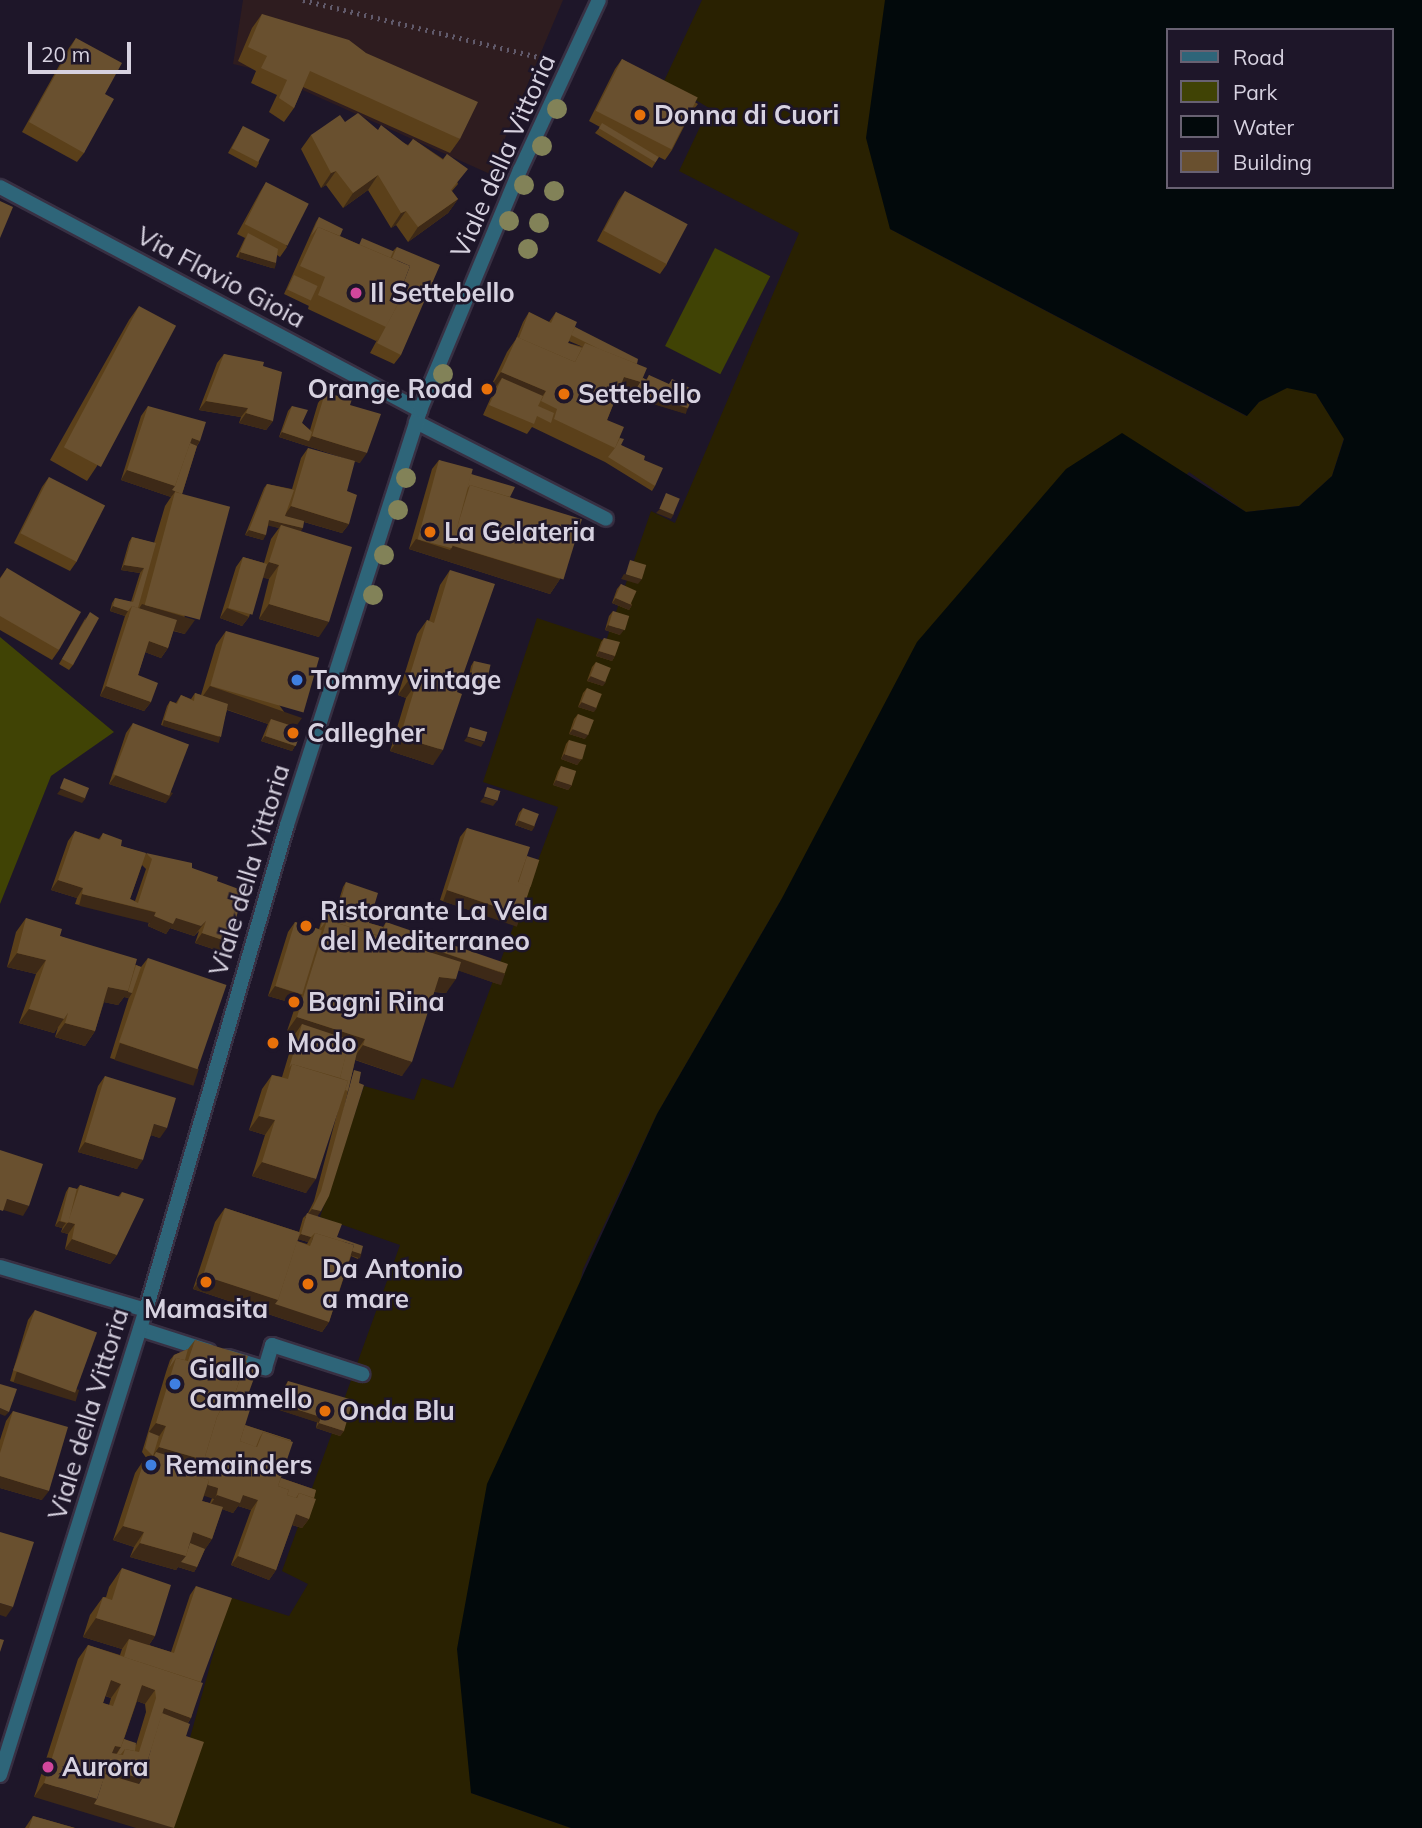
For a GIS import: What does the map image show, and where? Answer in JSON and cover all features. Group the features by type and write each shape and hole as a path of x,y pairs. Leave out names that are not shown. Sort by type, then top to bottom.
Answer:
{"street":[{"name":"Viale della Vittoria","path":"0,1775 146,1310 287,825 418,416 520,170 599,0"},
{"name":"Via Flavio Gioia","path":"0,187 606,519"},
{"path":"0,1267 146,1310"},
{"path":"140,1329 265,1368 272,1345 362,1374"}],"path":[{"path":"303,0 570,65"}],"shaded area":[{"path":"243,0 563,0 490,174 258,70 233,64"}],"green space":[{"path":"715,248 770,276 720,374 665,346"},
{"path":"0,637 114,732 51,776 0,904"}],"sand":[{"path":"702,0 885,0 890,229 1246,416 1259,402 1287,387 1316,394 1344,438 1332,476 1299,506 1246,512 1189,472 781,900 657,1114 583,1269 471,1793 571,1828 165,1828 229,1597 289,1616 308,1584 282,1571 400,1245 320,1217 364,1086 414,1100 422,1078 453,1088 558,807 483,782 537,618 606,641 651,511 675,523 799,233 679,171 709,108 664,81"}],"water":[{"path":"885,0 1422,0 1422,1828 571,1828 471,1793 457,1649 487,1484 657,1114 781,900 917,642 1066,469 1122,433 1246,512 1299,506 1332,476 1344,439 1316,394 1287,388 1259,402 1247,416 890,229 866,138"}],"building":[{"path":"262,14 349,40 366,53 478,102 460,139 310,71 294,108 279,98 287,80 261,68 267,56 248,47"},
{"path":"76,38 122,63 105,94 114,99 84,153 29,122"},
{"name":"Donna di Cuori","path":"622,59 698,98 671,149 596,111"},
{"path":"358,113 378,130 381,125 408,146 413,139 443,160 447,154 468,169 451,190 458,199 418,227 406,211 401,213 378,175 353,193 336,171 331,173 311,135 340,115 345,122"},
{"path":"602,123 659,157 655,162 599,128"},
{"path":"243,126 270,140 258,162 232,148"},
{"path":"266,182 309,204 287,246 245,224"},
{"path":"625,191 688,224 667,264 604,231"},
{"path":"0,201 13,207 0,238"},
{"path":"319,217 343,229 340,236 318,227 311,236"},
{"path":"318,227 410,266 402,287 406,289 386,327 318,295 325,277 300,266"},
{"path":"248,233 278,249 276,263 240,252"},
{"path":"362,238 393,251 391,258 359,244"},
{"path":"397,247 440,265 401,355 377,343 406,289 402,287 410,266 392,258"},
{"path":"294,275 318,286 311,300 287,290"},
{"path":"139,306 176,326 101,467 64,447"},
{"path":"529,312 551,323 556,312 577,322 568,343 582,348 575,362 519,338"},
{"path":"575,327 638,359 637,364 571,335"},
{"path":"517,337 575,362 585,343 647,368 641,382 624,377 607,420 624,427 615,448 554,419 557,409 541,401 546,391 501,372"},
{"path":"224,354 264,362 263,366 282,372 273,421 246,413 248,408 206,401"},
{"path":"649,375 669,384 672,379 696,391 688,408 634,392 643,378 647,380"},
{"path":"502,378 543,396 538,406 554,413 551,423 537,416 534,424 489,405"},
{"path":"325,393 352,399 350,405 381,414 367,453 312,436"},
{"path":"148,406 206,422 200,441 192,438 175,486 127,470"},
{"path":"292,406 308,410 302,423 312,432 309,441 282,432"},
{"path":"620,438 624,439 621,445 645,456 644,460 663,468 655,486 608,457"},
{"path":"190,443 197,446 182,494 172,490"},
{"path":"308,448 355,461 347,491 357,495 349,524 291,506"},
{"path":"439,460 473,469 452,548 418,539"},
{"path":"471,474 515,487 510,497 470,485 467,489"},
{"path":"49,477 105,506 77,562 20,533"},
{"path":"267,484 294,490 285,516 304,521 303,528 269,520 266,535 249,530"},
{"path":"470,485 582,519 563,579 452,545"},
{"path":"175,492 230,507 200,620 145,605"},
{"path":"666,493 680,499 673,515 659,509"},
{"path":"281,525 352,547 329,622 269,604 279,565 269,562"},
{"path":"132,537 156,543 138,608 132,606 128,611 113,606 115,598 133,602 144,568 124,565"},
{"path":"243,557 267,564 252,615 228,608"},
{"path":"630,560 646,565 642,579 626,574"},
{"path":"7,568 81,612 59,650 0,616 0,579"},
{"path":"450,570 495,584 457,692 462,694 443,750 400,737 416,684 408,681 427,620 434,623"},
{"path":"621,584 637,591 630,605 615,598"},
{"path":"132,606 177,620 168,648 149,641 138,675 158,683 151,702 106,686"},
{"path":"613,611 629,616 625,630 609,625"},
{"path":"90,612 99,618 73,665 62,659"},
{"path":"226,631 319,658 304,713 210,686"},
{"path":"604,638 620,642 615,656 599,651"},
{"path":"474,661 491,665 487,679 471,676"},
{"path":"596,662 611,668 605,682 590,676"},
{"path":"587,688 602,694 596,708 581,702"},
{"path":"195,693 228,704 221,737 164,720 170,701 177,704 181,695 194,701"},
{"path":"578,714 594,720 588,735 572,729"},
{"path":"271,719 301,729 296,746 265,736"},
{"path":"133,723 189,745 169,796 113,774"},
{"path":"470,727 487,732 485,742 467,737"},
{"path":"569,740 586,745 582,759 565,754"},
{"path":"561,766 576,771 572,785 556,780"},
{"path":"64,778 89,788 85,798 60,788"},
{"path":"487,787 500,791 497,801 484,797"},
{"path":"523,808 539,814 534,826 518,820"},
{"path":"467,828 530,847 518,882 531,885 521,915 447,890"},
{"path":"75,831 100,840 103,833 122,840 121,846 192,863 192,868 218,877 217,881 244,891 229,942 202,933 206,921 201,926 176,918 173,924 154,916 156,912 82,894 83,888 58,880","holes":["146,853 152,859 138,903 130,899"]},
{"path":"527,856 539,860 531,887 518,883"},
{"path":"346,882 378,893 369,923 383,927 380,936 327,920 320,929 326,910 337,913"},
{"path":"26,918 62,929 60,936 137,959 128,991 108,987 95,1031 65,1023 68,1013 64,1019 29,1009 46,960 17,953"},
{"path":"327,920 461,962 456,979 439,977 412,1062 363,1045 365,1039 297,1017"},
{"path":"295,922 322,930 302,994 275,986"},
{"path":"386,922 508,964 505,973 383,931"},
{"path":"148,958 226,985 198,1069 119,1042"},
{"path":"136,965 141,967 132,993 128,992"},
{"path":"302,1024 350,1040 340,1078 292,1064 289,1068"},
{"path":"348,1046 358,1048 348,1091 345,1090 348,1081 340,1078"},
{"path":"292,1064 348,1081 316,1179 262,1162 275,1120 259,1116 272,1075 288,1079"},
{"path":"354,1070 361,1072 359,1083 364,1085 329,1196 321,1211 312,1209 321,1191"},
{"path":"105,1076 176,1098 167,1128 154,1124 143,1160 85,1142"},
{"path":"0,1150 43,1164 29,1206 7,1199 3,1211 0,1210"},
{"path":"80,1185 120,1197 122,1192 144,1199 117,1255 72,1239 75,1224 68,1222"},
{"path":"69,1187 77,1189 68,1223 61,1221"},
{"path":"225,1208 300,1232 278,1300 203,1276"},
{"path":"307,1213 342,1224 337,1237 363,1246 361,1254 352,1251 354,1245 315,1233 311,1237 301,1234"},
{"path":"315,1233 354,1245 329,1322 275,1304 297,1241 310,1246"},
{"path":"35,1310 97,1333 75,1393 13,1370"},
{"path":"195,1340 248,1356 232,1402 226,1399 217,1417 204,1460 159,1447 166,1426 156,1423 176,1358 188,1361"},
{"path":"188,1349 185,1360 176,1358 169,1368 174,1355"},
{"path":"246,1362 257,1370 249,1392 255,1394 240,1441 257,1447 263,1432 293,1442 278,1486 289,1490 287,1495 297,1498 299,1493 316,1499 309,1519 296,1514 276,1570 238,1556 258,1500 243,1495 240,1503 217,1495 218,1488 208,1485 209,1480 152,1461 156,1452 200,1465 204,1460 217,1417 224,1404 229,1406 232,1402"},
{"path":"288,1381 353,1400 344,1431 319,1423 321,1417 280,1404"},
{"path":"0,1384 17,1389 9,1412 0,1408"},
{"path":"13,1411 68,1427 49,1491 0,1476 0,1453"},
{"path":"245,1425 291,1441 263,1432 256,1447 240,1441"},
{"path":"149,1432 159,1436 153,1456 145,1448"},
{"path":"145,1458 209,1480 202,1501 223,1507 212,1539 193,1532 186,1556 140,1543 144,1532 123,1526"},
{"path":"281,1478 316,1490 314,1498 299,1493 296,1498 287,1495 289,1490 278,1486"},
{"path":"0,1532 34,1542 13,1607 0,1603"},
{"path":"190,1543 205,1549 197,1567 181,1562"},
{"path":"122,1568 171,1585 155,1636 96,1618 103,1597 112,1600"},
{"path":"196,1586 232,1598 201,1682 124,1657 129,1639 174,1653"},
{"path":"88,1645 203,1683 191,1718 164,1708 142,1779 107,1769 97,1799 44,1783","holes":["111,1680 121,1684 113,1706 103,1703","142,1685 155,1690 156,1698 139,1752 125,1749 123,1755 112,1753 115,1746 121,1747"]},
{"path":"162,1713 190,1724 186,1736 204,1742 174,1828 94,1804 105,1774 139,1784"},
{"path":"124,1739 136,1743 135,1751 125,1749 121,1754 117,1754 121,1747"},
{"path":"33,1816 75,1828 29,1828"}],"place":[{"name":"Donna di Cuori","path":"640,115"},
{"name":"Il Settebello","path":"356,293"},
{"name":"Orange Road","path":"487,389"},
{"name":"Settebello","path":"564,394"},
{"name":"La Gelateria","path":"430,532"},
{"name":"Tommy vintage","path":"297,680"},
{"name":"Callegher","path":"293,733"},
{"name":"Ristorante La Vela del Mediterraneo","path":"306,926"},
{"name":"Bagni Rina","path":"294,1002"},
{"name":"Modo","path":"273,1043"},
{"name":"Mamasita","path":"206,1282"},
{"name":"Da Antonio a mare","path":"308,1284"},
{"name":"Giallo Cammello","path":"175,1384"},
{"name":"Onda Blu","path":"325,1411"},
{"name":"Remainders","path":"151,1465"},
{"name":"Aurora","path":"48,1767"}]}
